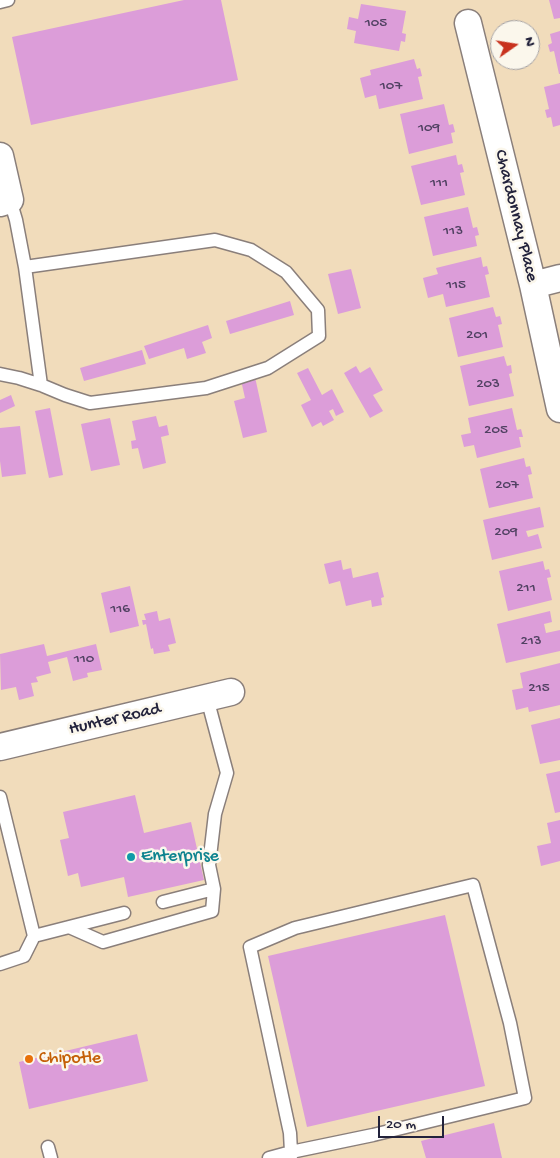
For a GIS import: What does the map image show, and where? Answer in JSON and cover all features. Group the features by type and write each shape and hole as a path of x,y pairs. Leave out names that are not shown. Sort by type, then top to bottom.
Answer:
{"street":[{"name":"Chardonnay Place","path":"468,23 532,285 560,409"},
{"path":"0,156 5,202"},
{"path":"532,285 560,278"},
{"name":"Hunter Road","path":"0,747 219,695"}],"lane":[{"path":"0,2 8,0"},
{"path":"5,202 16,220 25,268 41,385"},
{"path":"0,374 19,378 90,402 206,388 268,368 318,336 318,310 286,272 251,250 215,240 25,268"},
{"path":"69,927 103,942 212,911 214,889 209,865 215,814 227,773 219,695"},
{"path":"0,797 34,936 24,956 0,964"},
{"path":"269,1158 291,1155 525,1098 510,1023 473,886 295,928 250,947 290,1133 291,1155"},
{"path":"163,902 214,889"},
{"path":"34,936 124,913"}],"building":[{"path":"184,0 221,0 238,80 31,125 12,37"},
{"path":"549,0 560,0 560,18 554,19"},
{"path":"361,4 406,11 402,33 406,34 405,42 401,41 399,51 354,43 356,31 347,29 349,17 358,19"},
{"path":"560,31 559,74 554,51 550,52 548,45 552,43 550,34"},
{"path":"414,59 417,69 420,68 422,76 418,77 423,99 379,109 376,95 365,98 360,78 371,75 370,70"},
{"path":"560,83 560,125 553,127 551,117 547,118 545,110 549,109 544,87"},
{"path":"444,104 449,125 453,124 455,132 451,133 453,143 409,154 400,114"},
{"path":"456,155 458,165 462,164 464,172 460,173 465,195 421,205 411,166"},
{"path":"468,207 473,228 477,227 479,235 475,236 477,246 433,256 424,217"},
{"path":"481,257 483,267 487,266 489,274 485,275 490,297 446,307 443,294 428,298 423,278 438,274 436,268"},
{"path":"351,269 361,308 338,314 328,274"},
{"path":"290,301 294,315 230,334 226,321"},
{"path":"493,307 496,317 500,316 502,324 498,325 503,347 458,357 449,318"},
{"path":"208,325 212,338 202,342 206,353 187,359 184,348 149,359 144,346"},
{"path":"142,350 146,364 84,381 80,368"},
{"path":"504,356 507,366 511,365 512,373 509,374 514,396 469,406 460,366"},
{"path":"356,366 360,373 370,367 383,390 373,395 383,411 370,418 344,373"},
{"path":"308,368 322,395 332,389 344,412 336,416 333,409 329,411 334,420 323,426 321,422 312,427 301,405 311,400 297,373"},
{"path":"255,377 267,432 243,438 234,401 245,398 241,380"},
{"path":"11,395 15,406 0,413 0,400"},
{"path":"50,408 63,475 49,478 35,411"},
{"path":"512,408 517,430 521,429 523,437 519,437 521,447 477,458 474,445 464,447 461,435 471,433 468,418"},
{"path":"156,416 159,427 167,425 169,435 161,437 166,463 143,469 138,448 132,449 131,441 136,440 132,421"},
{"path":"110,418 120,465 91,471 81,424"},
{"path":"20,426 26,474 2,477 0,428"},
{"path":"524,458 526,467 530,466 532,474 528,475 533,498 489,508 480,469"},
{"path":"540,507 544,527 526,531 528,537 538,534 542,548 492,560 483,520"},
{"path":"341,560 343,570 351,568 353,578 378,572 384,597 381,598 382,605 372,607 371,600 346,606 340,581 329,584 324,564"},
{"path":"543,561 545,570 549,569 551,577 547,578 552,600 508,611 499,571"},
{"path":"130,586 139,626 110,633 101,593"},
{"path":"157,611 159,621 170,618 176,643 168,645 170,651 154,654 153,648 151,649 146,624 143,625 142,620 146,620 144,614"},
{"path":"550,611 552,622 544,624 546,633 560,630 560,651 506,663 497,624"},
{"path":"44,644 47,656 96,644 102,670 87,673 88,677 73,681 67,657 48,662 51,673 36,677 38,682 31,683 34,696 19,700 16,687 1,690 0,654"},
{"path":"560,663 560,705 529,712 528,707 516,710 512,690 523,688 520,673"},
{"path":"560,718 560,760 540,764 531,725"},
{"path":"560,771 560,812 555,813 546,774"},
{"name":"Enterprise","path":"135,795 144,833 191,822 204,880 128,897 124,877 81,887 78,873 68,876 60,840 69,838 63,812"},
{"path":"560,820 560,861 541,866 537,846 551,843 547,823"},
{"path":"445,915 485,1086 307,1127 268,956"},
{"path":"137,1034 148,1081 29,1109 19,1062"},
{"path":"494,1123 502,1158 426,1158 421,1141"}],"place":[{"name":"Enterprise","path":"131,857"},
{"name":"Chipotle","path":"29,1059"}]}
